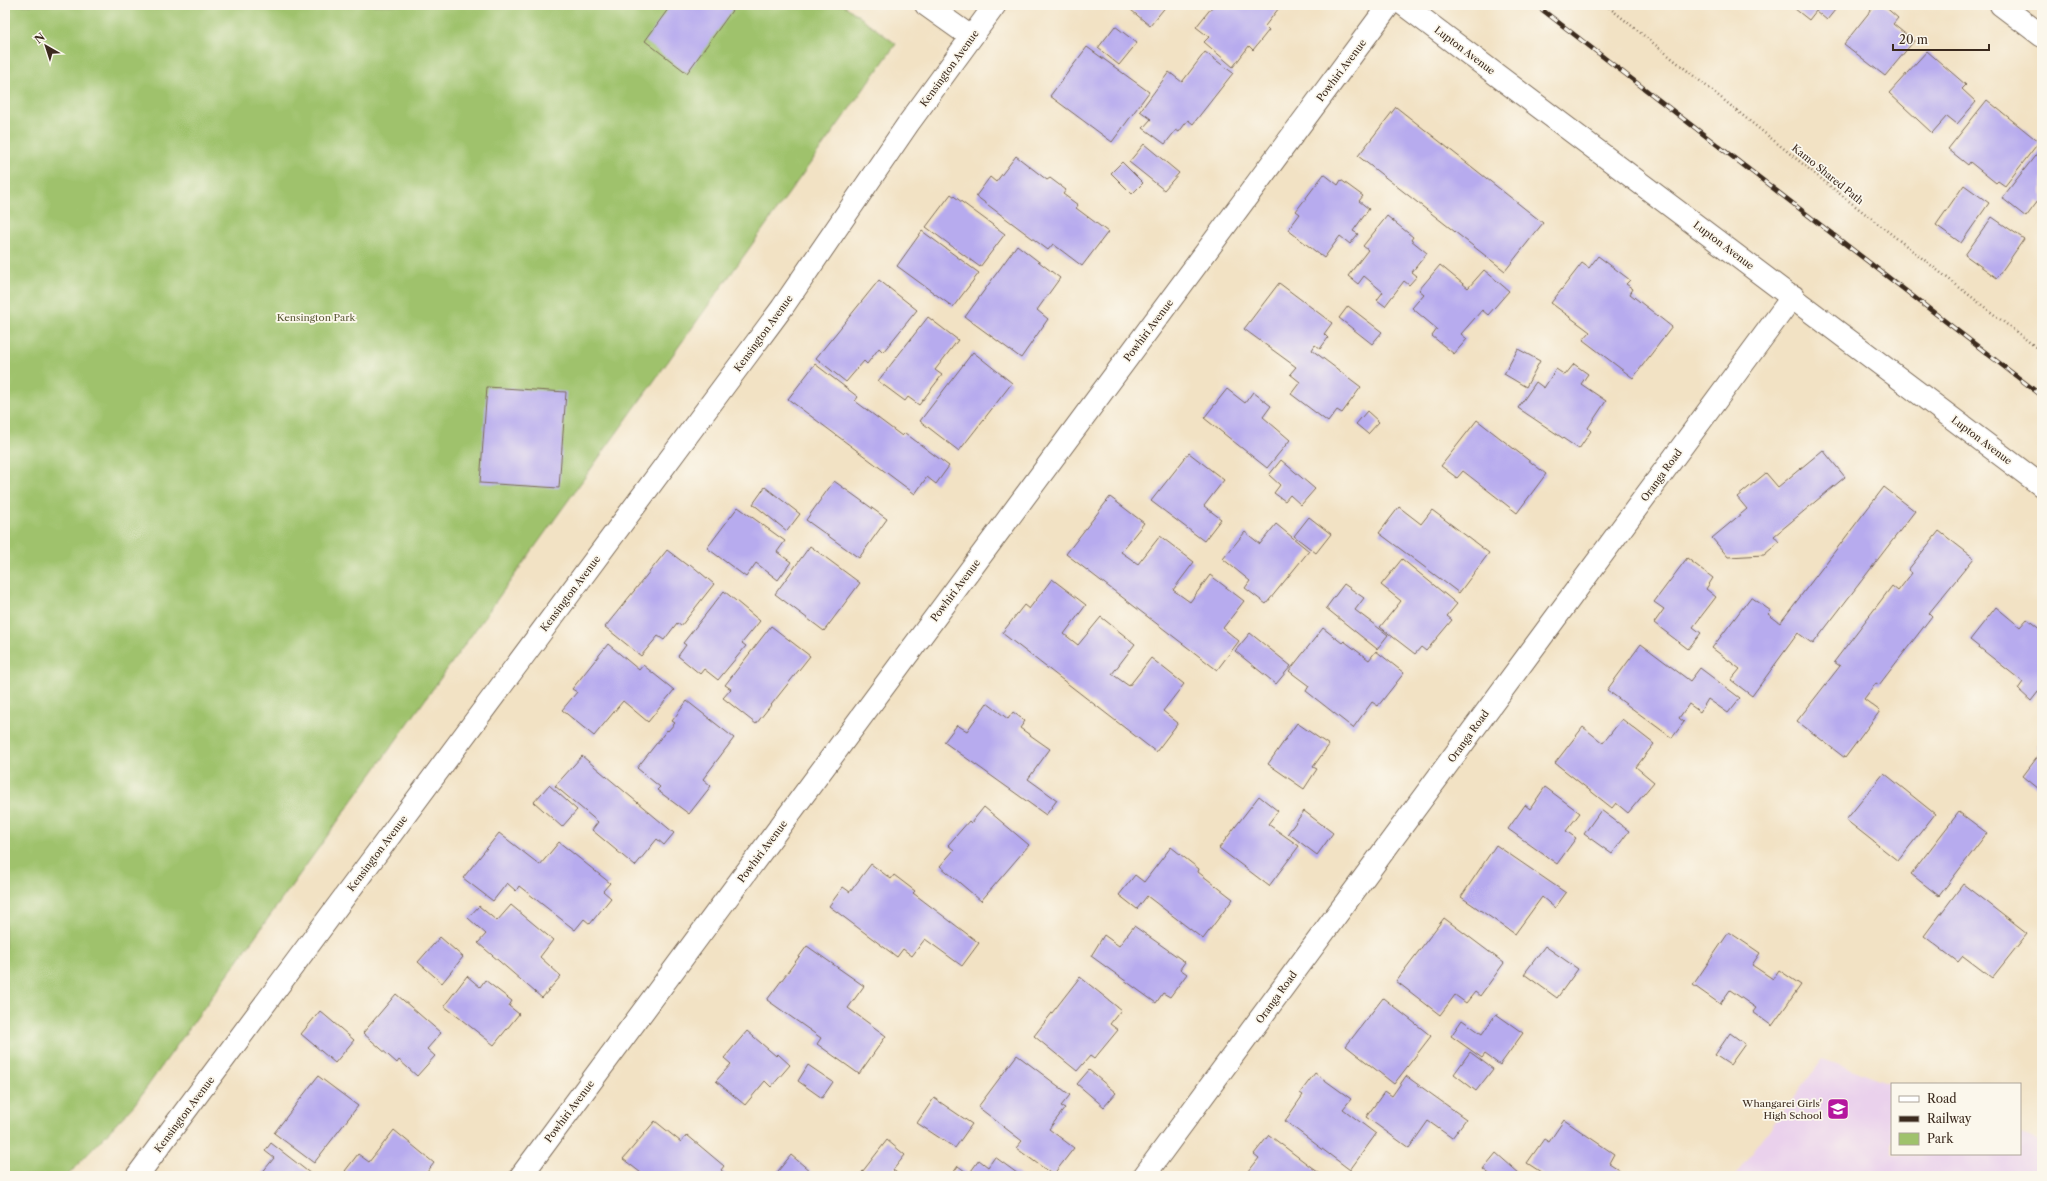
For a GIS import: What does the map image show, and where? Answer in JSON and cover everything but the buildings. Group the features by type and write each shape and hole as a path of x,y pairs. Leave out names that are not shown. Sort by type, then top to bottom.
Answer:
{"street":[{"path":"926,5 971,37"},
{"name":"Kensington Avenue","path":"137,1176 782,308 908,124 995,5"},
{"name":"Powhiri Avenue","path":"521,1176 1389,5"},
{"name":"Lupton Avenue","path":"1404,5 1793,296 2042,486"},
{"path":"2001,5 2042,36"},
{"name":"Oranga Road","path":"1144,1176 1793,296"}],"path":[{"name":"Kamo Shared Path","path":"1606,5 1840,194 2042,352"}],"shaded area":[{"name":"Whangarei Girls' High School","path":"1823,1059 1891,1085 1891,1155 2021,1155 2021,1133 2042,1141 2042,1176 1734,1176"}],"green space":[{"name":"Kensington Park","path":"5,5 844,5 896,44 134,1105 67,1176 5,1176"}],"railway":[{"path":"1536,5 2042,396"}],"place":[{"name":"Whangarei Girls' High School","path":"1838,1109"}]}
